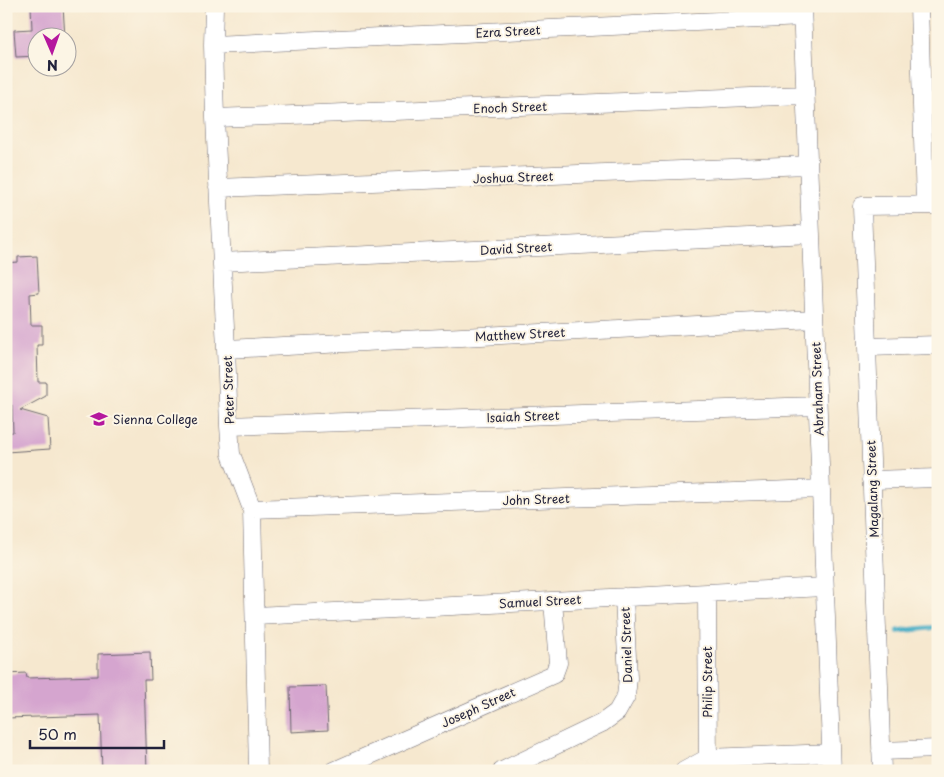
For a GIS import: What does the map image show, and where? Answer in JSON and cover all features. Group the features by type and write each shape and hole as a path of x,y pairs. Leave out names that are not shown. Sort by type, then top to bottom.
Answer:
{"street":[{"name":"Peter Street","path":"214,6 214,118 229,426 231,454 252,509 256,616 258,771"},
{"path":"919,6 930,102 932,205"},
{"name":"Ezra Street","path":"213,45 802,12"},
{"name":"Abraham Street","path":"802,12 832,771"},
{"name":"Enoch Street","path":"214,118 805,95"},
{"name":"Joshua Street","path":"218,188 808,166"},
{"name":"Magalang Street","path":"882,771 862,206 932,205"},
{"name":"David Street","path":"222,262 811,234"},
{"name":"Matthew Street","path":"226,349 814,319"},
{"path":"867,347 938,345"},
{"name":"Isaiah Street","path":"229,426 817,406"},
{"path":"871,480 938,478"},
{"name":"John Street","path":"252,509 820,489"},
{"name":"Samuel Street","path":"256,616 824,587"},
{"name":"Philip Street","path":"707,593 708,764"},
{"name":"Daniel Street","path":"502,771 602,723 617,712 626,696 628,678 624,597"},
{"name":"Joseph Street","path":"334,771 554,674 558,663 553,601"},
{"path":"881,751 938,749"},
{"path":"684,771 708,764 831,753"}],"building":[{"path":"31,6 63,6 64,28 32,28"},
{"path":"28,29 28,56 16,57 14,30"},
{"path":"37,256 39,293 30,294 31,325 42,325 42,345 37,345 38,382 46,382 46,396 20,410 48,418 50,449 6,452 6,433 13,432 12,405 6,405 6,263 18,262 18,257"},
{"path":"150,652 151,680 144,680 147,771 102,771 100,715 6,718 6,674 26,673 27,678 98,676 98,654"},
{"path":"326,686 328,730 291,732 290,687"}],"waterway":[{"path":"898,631 938,627"}],"place":[{"name":"Sienna College","path":"99,419"}]}
